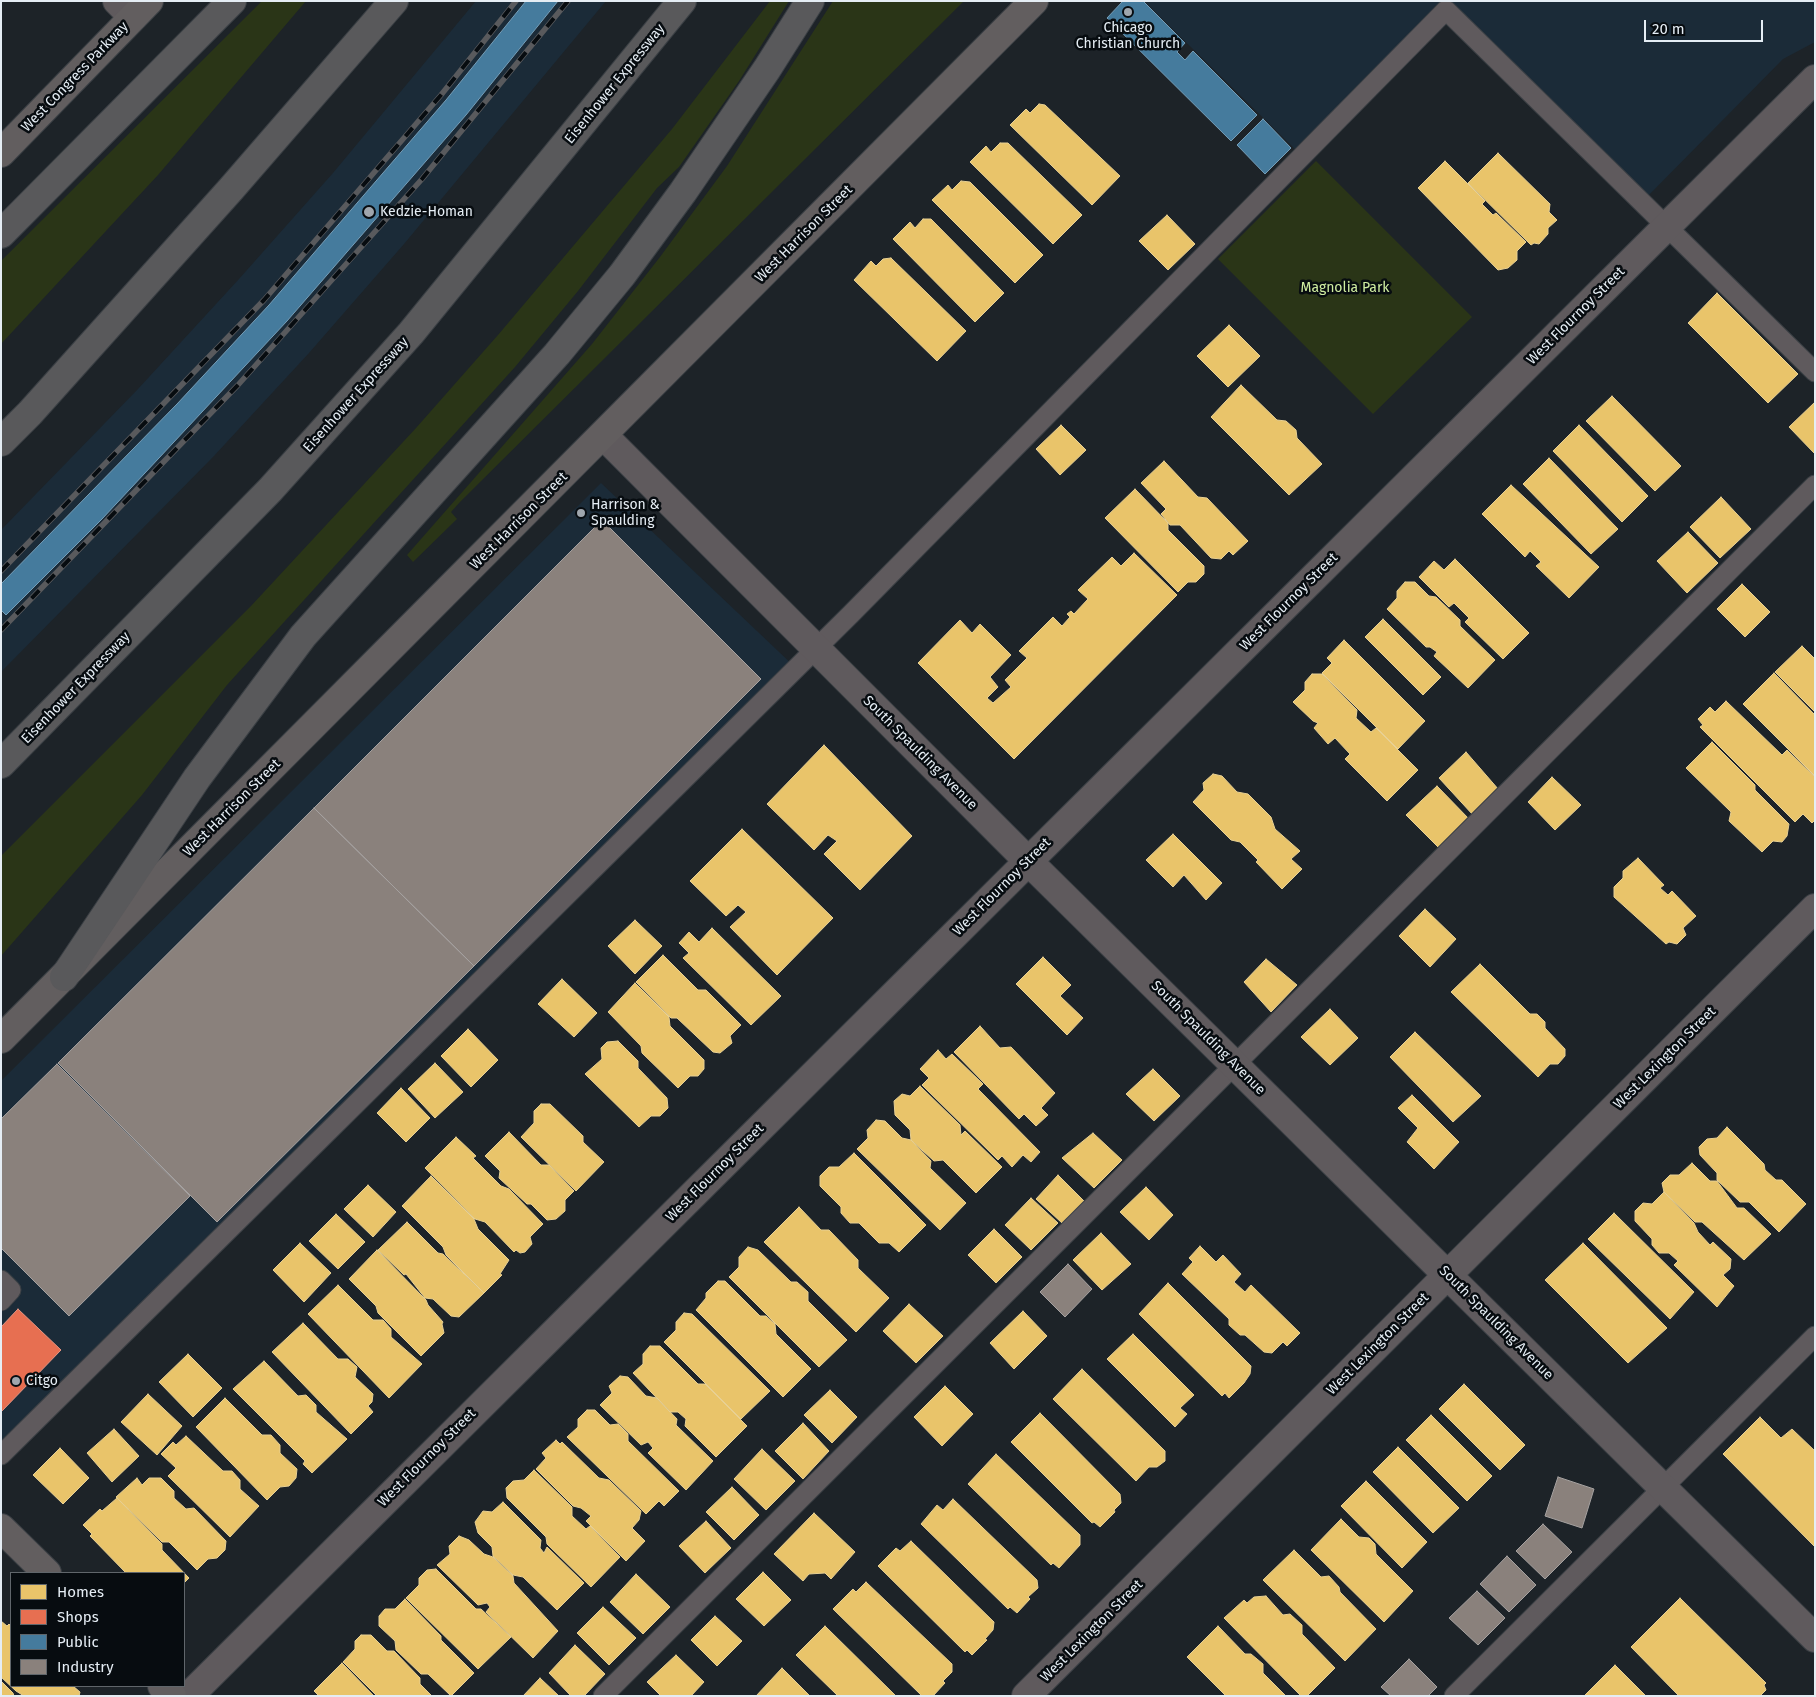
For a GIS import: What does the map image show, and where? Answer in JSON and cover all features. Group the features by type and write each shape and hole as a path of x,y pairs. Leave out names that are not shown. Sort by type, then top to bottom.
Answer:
{"highway":[{"path":"1,234 232,1"},
{"path":"1,442 30,413 231,189 394,1"},
{"name":"Eisenhower Expressway","path":"1,764 270,490 411,333 682,1"},
{"path":"64,977 197,778 303,636 557,354 622,275 683,192 750,94 810,1"}],"street":[{"name":"West Harrison Street","path":"1,1039 604,436 1034,1"},
{"name":"West Congress Parkway","path":"1,153 133,7"},
{"name":"West Flournoy Street","path":"189,1696 1815,79"},
{"name":"South Spaulding Avenue","path":"604,436 1028,861 1815,1638"},
{"name":"West Lexington Street","path":"1026,1696 1815,908"},
{"path":"1,1528 46,1572"},
{"path":"163,1687 172,1696"}],"lane":[{"path":"1,1455 816,649 1446,10 1815,372"},
{"path":"603,1696 1815,485"},
{"path":"1,1280 11,1290 1,1300"},
{"path":"1454,1696 1815,1336"}],"shaded area":[{"path":"476,1 606,1 404,244 309,353 213,457 1,672 1,530 138,389 239,279 333,173"},
{"path":"1144,1 1815,1 1815,42 1783,59 1642,202 1446,10 1302,156"},
{"path":"601,483 797,669 1,1456 1,1081"}],"green space":[{"path":"262,1 306,1 158,175 1,344 1,261"},
{"path":"770,1 789,1 739,81 679,167 657,188 578,291 515,367 227,685 142,795 1,956 1,856 251,606 416,428 498,335 672,129"},
{"path":"833,1 964,1 460,502 451,512 457,519 413,562 407,555 592,344 660,257 727,166"},
{"name":"Magnolia Park","path":"1316,161 1472,317 1373,414 1218,259"}],"building: Homes":[{"path":"1039,104 1045,105 1120,176 1092,205 1010,125 1026,109 1030,113"},
{"path":"1000,143 1008,143 1082,215 1053,244 970,162 986,146 991,152"},
{"path":"1498,153 1550,204 1549,212 1557,220 1548,228 1548,234 1539,244 1534,243 1531,245 1468,183"},
{"path":"1445,161 1485,201 1482,204 1493,215 1496,213 1526,242 1517,251 1517,260 1508,268 1498,270 1418,188"},
{"path":"961,181 970,182 1043,255 1015,283 932,200 948,185 952,190"},
{"path":"1167,215 1195,244 1168,270 1139,241"},
{"path":"923,219 931,219 1004,293 975,322 893,239 910,222 915,228"},
{"path":"891,258 966,331 937,361 854,280 871,261 876,266 883,259"},
{"path":"1717,293 1798,374 1768,403 1688,323"},
{"path":"1229,325 1260,356 1228,387 1197,356"},
{"path":"1241,385 1277,420 1286,421 1296,430 1297,438 1322,464 1289,495 1211,417"},
{"path":"1612,396 1681,466 1655,491 1586,421"},
{"path":"1815,402 1815,454 1789,427"},
{"path":"1061,425 1086,450 1060,475 1036,449"},
{"path":"1579,425 1648,496 1622,522 1553,451"},
{"path":"1549,458 1618,529 1591,554 1523,484"},
{"path":"1164,461 1198,497 1207,498 1248,541 1233,555 1229,551 1221,559 1211,558 1180,525 1170,525 1161,514 1166,509 1141,483"},
{"path":"1511,485 1599,567 1569,598 1536,566 1541,562 1530,551 1525,557 1482,514"},
{"path":"1135,489 1168,523 1168,530 1204,566 1204,574 1196,582 1188,582 1178,592 1105,518"},
{"path":"1721,497 1751,529 1720,558 1690,527"},
{"path":"1688,532 1718,563 1687,593 1657,561"},
{"path":"1134,553 1177,595 1014,759 918,663 960,620 972,633 980,624 1011,655 990,677 998,687 987,698 993,703 1011,687 1005,680 1027,658 1019,651 1053,617 1062,626 1070,617 1067,614 1071,611 1074,614 1088,599 1078,590 1112,557 1121,566"},
{"path":"1455,559 1529,633 1503,659 1465,622 1469,618 1454,603 1449,607 1419,577 1434,561 1444,570"},
{"path":"1405,582 1415,582 1429,596 1436,597 1460,620 1460,626 1495,660 1468,688 1434,656 1437,652 1430,647 1426,647 1387,609 1397,598 1397,591"},
{"path":"1742,584 1770,612 1745,637 1717,609"},
{"path":"1383,619 1441,677 1423,695 1365,637"},
{"path":"1344,640 1425,721 1398,749 1322,673 1332,663 1327,658"},
{"path":"1802,646 1815,659 1815,712 1775,672"},
{"path":"1774,673 1815,715 1815,776 1743,704"},
{"path":"1312,674 1322,674 1357,710 1356,718 1371,732 1376,728 1418,770 1387,801 1345,759 1350,754 1335,738 1328,744 1314,728 1318,723 1313,721 1293,702 1305,690 1305,682"},
{"path":"1726,701 1782,755 1787,750 1815,777 1815,820 1812,823 1803,814 1795,822 1700,727 1703,725 1698,719 1710,707 1715,712"},
{"path":"1712,742 1755,785 1755,790 1789,824 1787,836 1782,842 1773,841 1762,852 1729,821 1731,812 1686,768"},
{"path":"824,745 912,836 860,890 824,854 837,841 828,835 814,850 767,804"},
{"path":"1466,752 1499,790 1473,815 1439,778"},
{"path":"1213,774 1222,776 1237,792 1248,794 1271,817 1275,829 1300,851 1291,859 1302,869 1282,889 1240,842 1231,840 1193,802 1204,790 1203,783"},
{"path":"1552,777 1581,805 1555,830 1528,802"},
{"path":"1437,786 1470,820 1439,848 1406,815"},
{"path":"742,829 833,918 777,975 730,927 746,912 738,905 726,916 690,881"},
{"path":"1173,834 1222,883 1206,900 1184,875 1173,887 1146,860"},
{"path":"1638,858 1664,885 1660,888 1668,895 1672,891 1696,916 1683,928 1686,935 1677,944 1669,942 1666,944 1614,897 1614,887 1623,878 1623,871"},
{"path":"1425,909 1456,939 1430,967 1399,936"},
{"path":"635,920 662,946 635,974 608,946"},
{"path":"712,928 781,996 751,1025 683,958 689,953 679,943 689,932 699,942"},
{"path":"663,955 698,990 706,990 741,1025 730,1036 732,1043 720,1053 713,1052 677,1018 671,1018 636,982"},
{"path":"1043,957 1071,985 1060,996 1083,1018 1067,1035 1016,984"},
{"path":"1266,959 1297,985 1271,1012 1244,982"},
{"path":"1480,964 1530,1014 1537,1014 1545,1022 1545,1028 1565,1049 1565,1056 1558,1064 1550,1064 1538,1077 1451,992"},
{"path":"562,979 597,1013 574,1037 538,1004"},
{"path":"635,983 669,1017 670,1026 704,1060 704,1069 698,1076 690,1076 678,1088 642,1053 641,1046 608,1012"},
{"path":"1330,1009 1358,1038 1330,1065 1301,1037"},
{"path":"980,1026 1000,1048 1011,1047 1055,1093 1041,1108 1048,1115 1036,1126 1024,1114 1019,1119 954,1052"},
{"path":"468,1029 498,1060 471,1087 441,1056"},
{"path":"1415,1032 1481,1096 1453,1122 1390,1057"},
{"path":"618,1041 638,1061 638,1068 667,1098 668,1108 660,1116 651,1116 639,1127 585,1074 602,1059 601,1048 607,1042"},
{"path":"938,1050 946,1059 952,1054 983,1084 978,1089 1040,1152 1031,1162 1023,1155 1012,1167 1002,1156 998,1160 922,1085 929,1078 920,1069"},
{"path":"435,1063 463,1092 435,1118 408,1089"},
{"path":"1153,1069 1180,1096 1154,1121 1126,1094"},
{"path":"920,1086 960,1125 961,1135 965,1131 1002,1167 976,1193 943,1160 934,1161 911,1140 910,1130 895,1115 894,1101 902,1094 910,1096"},
{"path":"401,1088 430,1118 406,1142 377,1113"},
{"path":"1412,1095 1459,1142 1434,1169 1407,1142 1418,1128 1398,1108"},
{"path":"541,1104 550,1104 583,1136 583,1142 604,1162 576,1191 521,1137 534,1123 534,1111"},
{"path":"876,1120 885,1121 902,1138 911,1140 931,1161 930,1168 966,1203 940,1230 857,1149 868,1138 867,1130"},
{"path":"1727,1127 1764,1164 1765,1170 1776,1180 1782,1180 1806,1204 1779,1232 1749,1202 1740,1202 1717,1180 1717,1173 1700,1155 1699,1147 1707,1139 1717,1138"},
{"path":"509,1132 541,1165 549,1165 574,1191 565,1200 565,1211 556,1219 547,1220 531,1204 527,1204 499,1178 500,1171 485,1156"},
{"path":"1093,1133 1122,1160 1094,1188 1062,1158"},
{"path":"456,1137 476,1156 473,1158 501,1186 509,1189 543,1224 530,1237 532,1244 525,1252 520,1253 516,1250 514,1252 485,1222 475,1219 425,1168"},
{"path":"854,1153 926,1225 899,1252 889,1243 879,1243 859,1223 850,1223 841,1213 841,1207 820,1186 820,1176 829,1167 839,1167"},
{"path":"1692,1163 1710,1181 1717,1181 1737,1208 1744,1208 1771,1234 1744,1260 1702,1222 1695,1222 1664,1192 1662,1183 1670,1175 1679,1175"},
{"path":"1058,1175 1084,1201 1062,1223 1036,1199"},
{"path":"431,1176 474,1219 478,1229 509,1260 500,1274 502,1275 484,1293 446,1255 443,1247 402,1206"},
{"path":"368,1185 396,1212 373,1237 344,1209"},
{"path":"1146,1187 1173,1215 1149,1240 1120,1212"},
{"path":"1664,1192 1694,1223 1698,1232 1710,1245 1713,1242 1731,1259 1730,1269 1723,1275 1734,1286 1717,1307 1674,1265 1678,1261 1669,1253 1659,1253 1652,1245 1652,1239 1635,1221 1635,1211 1643,1203 1652,1204"},
{"path":"1031,1198 1058,1223 1031,1250 1005,1225"},
{"path":"799,1207 821,1230 829,1230 858,1260 858,1268 889,1298 856,1332 764,1242"},
{"path":"1614,1213 1694,1292 1670,1319 1588,1239"},
{"path":"336,1214 365,1242 338,1269 309,1241"},
{"path":"407,1222 438,1253 443,1254 484,1293 459,1317 451,1316 433,1299 425,1298 406,1274 404,1275 378,1250"},
{"path":"994,1229 1022,1257 996,1283 968,1255"},
{"path":"1101,1233 1131,1264 1102,1290 1073,1260"},
{"path":"300,1243 331,1273 304,1302 273,1270"},
{"path":"1583,1243 1667,1328 1628,1363 1545,1280"},
{"path":"1200,1246 1216,1262 1223,1255 1241,1274 1234,1282 1245,1292 1251,1285 1300,1333 1287,1346 1283,1342 1272,1353 1264,1352 1245,1335 1240,1335 1229,1325 1229,1319 1182,1274 1193,1262 1189,1258"},
{"path":"748,1247 758,1250 791,1282 797,1282 808,1292 808,1301 847,1340 819,1367 729,1277 739,1267 739,1257"},
{"path":"377,1250 426,1300 443,1322 444,1333 421,1356 378,1313 376,1306 349,1279"},
{"path":"718,1281 725,1281 760,1316 766,1316 775,1324 776,1334 811,1369 783,1397 696,1310 706,1298 706,1293"},
{"path":"1168,1283 1251,1366 1250,1374 1244,1383 1229,1398 1225,1393 1222,1396 1139,1314"},
{"path":"338,1285 373,1320 383,1320 391,1329 391,1337 422,1364 389,1398 308,1314"},
{"path":"909,1304 943,1336 916,1363 883,1331"},
{"path":"1023,1311 1047,1336 1014,1369 990,1343"},
{"path":"684,1313 692,1314 770,1391 741,1419 664,1342 676,1330 676,1322"},
{"path":"303,1323 338,1359 348,1359 357,1367 355,1377 373,1394 372,1402 368,1406 373,1412 351,1434 272,1352"},
{"path":"1133,1334 1194,1395 1180,1408 1187,1414 1175,1427 1107,1359"},
{"path":"650,1346 660,1346 698,1384 705,1384 747,1426 716,1457 685,1426 686,1419 678,1412 670,1412 633,1373 643,1364 643,1354"},
{"path":"188,1354 222,1388 193,1417 159,1382"},
{"path":"264,1361 298,1396 306,1395 316,1405 316,1412 347,1439 312,1473 303,1464 305,1461 233,1389"},
{"path":"1082,1369 1165,1451 1165,1461 1157,1467 1149,1467 1136,1481 1053,1399"},
{"path":"620,1376 628,1377 646,1396 657,1398 677,1419 676,1425 713,1461 686,1490 648,1453 653,1448 648,1442 641,1445 600,1405 612,1393 609,1386"},
{"path":"1464,1384 1525,1445 1500,1470 1439,1409"},
{"path":"945,1386 973,1414 942,1446 914,1417"},
{"path":"830,1390 857,1417 832,1443 804,1415"},
{"path":"148,1394 182,1426 157,1455 121,1422"},
{"path":"225,1398 262,1435 271,1435 280,1445 280,1453 297,1469 296,1478 289,1486 280,1487 267,1500 196,1427"},
{"path":"587,1410 595,1410 610,1425 618,1424 628,1434 628,1441 679,1491 664,1506 659,1501 646,1514 567,1437 578,1427 578,1419"},
{"path":"1040,1413 1120,1494 1121,1503 1100,1527 1094,1522 1092,1523 1011,1442"},
{"path":"1431,1415 1492,1476 1467,1501 1406,1440"},
{"path":"1760,1417 1781,1438 1792,1429 1815,1451 1815,1547 1723,1454"},
{"path":"803,1423 829,1451 803,1479 775,1451"},
{"path":"114,1429 139,1456 112,1482 87,1453"},
{"path":"186,1436 223,1471 232,1471 240,1480 240,1489 259,1506 230,1537 168,1476 176,1468 161,1454 173,1442 176,1445"},
{"path":"556,1440 560,1444 562,1442 599,1478 609,1480 641,1511 639,1520 632,1528 645,1541 626,1561 586,1521 591,1516 581,1508 573,1506 536,1469 546,1458 542,1453"},
{"path":"1398,1447 1459,1508 1433,1533 1373,1472"},
{"path":"60,1448 89,1478 63,1504 33,1475"},
{"path":"762,1449 795,1481 766,1510 734,1479"},
{"path":"996,1454 1080,1535 1080,1545 1059,1568 1053,1563 1051,1565 968,1484"},
{"path":"534,1470 572,1507 572,1516 586,1529 590,1526 620,1557 591,1587 547,1544 546,1537 507,1498 506,1488 513,1481 524,1480"},
{"path":"137,1478 142,1485 149,1478 161,1478 174,1491 174,1498 186,1509 194,1508 226,1541 225,1550 217,1558 208,1559 197,1570 169,1542 162,1542 116,1497"},
{"path":"1366,1481 1427,1542 1402,1568 1341,1506"},
{"path":"732,1487 759,1515 734,1540 706,1512"},
{"path":"117,1498 162,1544 162,1550 183,1572 125,1572 90,1536 92,1534 83,1525 100,1509 102,1511"},
{"path":"953,1499 1037,1580 1038,1588 1028,1597 1030,1599 1017,1613 1010,1607 1008,1609 921,1524 937,1505 943,1510"},
{"path":"503,1502 541,1540 540,1548 544,1553 547,1547 584,1583 557,1610 523,1577 513,1575 493,1556 492,1547 478,1533 475,1522 483,1511 492,1512"},
{"path":"814,1513 855,1552 831,1579 825,1573 809,1574 803,1581 774,1554"},
{"path":"1341,1519 1359,1537 1369,1538 1375,1544 1376,1554 1413,1591 1384,1622 1311,1550"},
{"path":"706,1521 731,1548 705,1573 679,1546"},
{"path":"459,1536 469,1540 484,1554 493,1557 513,1576 514,1583 558,1631 533,1658 486,1612 490,1607 487,1603 478,1605 437,1565 450,1554 449,1546"},
{"path":"911,1541 994,1622 993,1630 985,1639 987,1640 972,1655 967,1650 965,1652 878,1566 896,1548 900,1551"},
{"path":"1294,1550 1321,1577 1329,1576 1339,1587 1340,1592 1376,1629 1345,1661 1263,1580"},
{"path":"436,1569 476,1609 481,1609 511,1637 478,1669 406,1598 419,1585 419,1578 427,1570"},
{"path":"763,1572 791,1600 764,1626 736,1599"},
{"path":"185,1574 189,1578 185,1582"},
{"path":"636,1574 670,1607 643,1634 610,1602"},
{"path":"866,1582 952,1664 952,1672 933,1696 922,1696 833,1609 853,1589 856,1592"},
{"path":"1266,1596 1283,1615 1290,1614 1302,1625 1302,1634 1335,1668 1307,1696 1301,1696 1224,1618 1244,1600 1247,1603 1254,1597"},
{"path":"1680,1598 1766,1683 1764,1685 1766,1690 1760,1696 1679,1696 1631,1647"},
{"path":"405,1599 441,1636 441,1640 474,1673 451,1696 428,1674 421,1674 396,1650 395,1641 379,1626 379,1616 385,1609 395,1609"},
{"path":"603,1607 636,1638 609,1665 577,1633"},
{"path":"715,1616 742,1641 717,1666 691,1640"},
{"path":"1,1621 7,1626 10,1625 10,1685 1,1677"},
{"path":"825,1626 896,1696 838,1696 796,1655"},
{"path":"1218,1626 1245,1654 1251,1654 1263,1664 1263,1673 1286,1696 1226,1696 1187,1657"},
{"path":"361,1635 371,1635 387,1651 394,1651 420,1678 420,1684 432,1696 377,1696 343,1662 355,1649 355,1641"},
{"path":"575,1645 605,1674 584,1696 571,1696 549,1673"},
{"path":"676,1655 704,1682 691,1696 661,1696 647,1682"},
{"path":"342,1663 374,1696 319,1696 314,1691"},
{"path":"1615,1665 1646,1696 1584,1696"},
{"path":"782,1668 810,1696 756,1696"},
{"path":"540,1678 559,1696 523,1696"},
{"path":"1,1681 13,1693 14,1696 1,1696"},
{"path":"12,1687 74,1687 80,1692 79,1696 24,1696"}],"building: Shops":[{"name":"Citgo","path":"18,1309 61,1350 1,1412 1,1327"}],"building: Public":[{"path":"526,1 558,1 466,115 287,321 102,519 6,615 1,610 1,584 177,404 269,305 446,100"},
{"path":"1123,1 1143,1 1185,43 1177,52 1185,60 1193,51 1257,115 1231,141 1107,18"},
{"path":"1263,119 1291,148 1265,174 1237,145"}],"building: Industry":[{"path":"602,520 761,679 474,966 314,808"},
{"path":"314,808 474,966 217,1222 58,1063"},
{"path":"57,1064 190,1196 69,1316 1,1248 1,1119"},
{"path":"1068,1264 1092,1289 1065,1317 1040,1292"},
{"path":"1558,1477 1594,1489 1582,1528 1545,1516"},
{"path":"1543,1524 1572,1552 1545,1579 1516,1551"},
{"path":"1507,1556 1536,1585 1509,1612 1480,1584"},
{"path":"1477,1591 1505,1618 1478,1645 1449,1618"},
{"path":"1409,1659 1437,1687 1428,1696 1391,1696 1381,1687"}],"railway":[{"path":"1,571 264,300 441,95 516,1"},
{"path":"1,630 238,385 422,179 568,1"}],"place":[{"name":"Chicago Christian Church","path":"1128,12"},
{"name":"Kedzie-Homan","path":"369,212"},
{"name":"Harrison & Spaulding","path":"581,513"},
{"name":"Citgo","path":"16,1381"}]}
